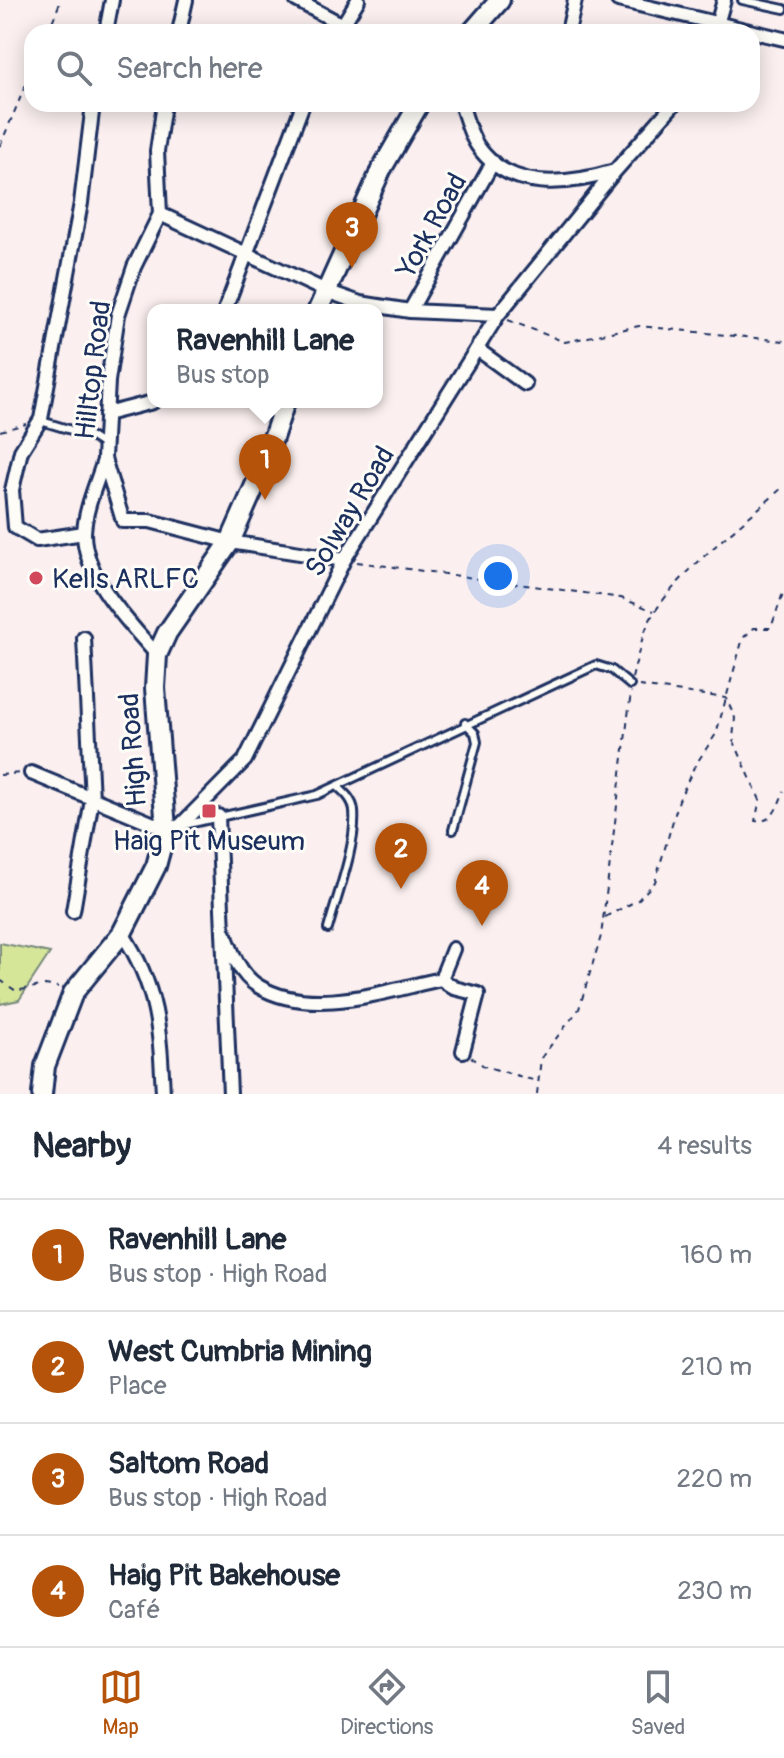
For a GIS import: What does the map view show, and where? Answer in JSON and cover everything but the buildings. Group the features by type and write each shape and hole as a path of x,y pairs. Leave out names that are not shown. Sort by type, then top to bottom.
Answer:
{"street":[{"path":"108,24 112,0"},
{"path":"181,24 186,0"},
{"path":"296,0 335,24"},
{"path":"343,24 358,0"},
{"path":"479,24 500,0"},
{"path":"570,24 575,0"},
{"path":"618,0 702,24"},
{"path":"717,24 724,0"},
{"path":"760,35 784,39"},
{"path":"92,112 81,203 41,420 21,451 12,490 15,527 37,540 84,533 90,559 104,587 157,655"},
{"name":"Hilltop Road","path":"84,533 105,452 106,414 118,315 134,267 160,214 157,151 163,112"},
{"path":"227,304 300,112"},
{"path":"321,304 381,170 414,112"},
{"path":"464,112 476,144 493,162 525,179 550,184 578,182 615,171"},
{"name":"Solway Road","path":"173,827 245,760 344,560 498,315 667,112"},
{"name":"York Road","path":"410,311 493,162"},
{"path":"160,214 326,291 366,304"},
{"path":"383,307 498,315"},
{"path":"477,349 525,384"},
{"path":"106,414 147,404"},
{"name":"High Road","path":"42,1094 45,1066 75,991 122,933 173,827 155,688 157,655 167,633 230,542 264,465 283,408"},
{"name":"Hilltop Road","path":"105,452 123,521 150,521 230,542"},
{"path":"230,542 344,560"},
{"path":"73,911 92,799 84,638"},
{"path":"31,773 92,799 173,827"},
{"path":"218,816 230,1094"},
{"path":"122,933 148,979 154,1000 160,1027 163,1094"},
{"path":"225,934 235,962 256,985 310,1003 441,979 454,988 478,994 463,1051"},
{"path":"441,979 453,949"}],"lane":[{"path":"742,0 784,9"},
{"path":"41,420 88,435 105,452"},
{"path":"173,827 317,795 465,723 596,665 612,670 630,685"},
{"path":"453,830 477,742 475,733 465,723"},
{"path":"328,929 353,831 355,809 349,797 337,786"}],"path":[{"path":"51,24 61,0"},
{"path":"0,146 24,89"},
{"path":"498,315 531,332 565,342 639,326 784,341"},
{"path":"0,431 41,420"},
{"path":"537,1094 541,1058 579,1009 604,917 632,704 630,685 644,632 655,612 689,574 784,486"},
{"path":"344,560 621,598 655,612"},
{"path":"604,917 638,900 655,882 679,800 694,767 716,734 743,638 754,628 771,628 784,590"},
{"path":"630,685 726,698"},
{"path":"726,698 735,718 733,739 760,800 755,821 773,815 784,791"},
{"path":"0,775 31,773"},
{"path":"0,980 16,991 45,985 75,991"},
{"path":"463,1051 484,1066 537,1081"}],"green space":[{"path":"0,943 50,953 19,1000 0,1004"}],"place":[{"name":"Saltom Road","path":"352,268"},
{"name":"Ravenhill Lane","path":"265,500"},
{"name":"Kells ARLFC","path":"36,578"},
{"name":"Haig Pit Museum","path":"209,811"},
{"name":"West Cumbria Mining","path":"401,889"},
{"name":"Haig Pit Bakehouse","path":"482,926"}]}
